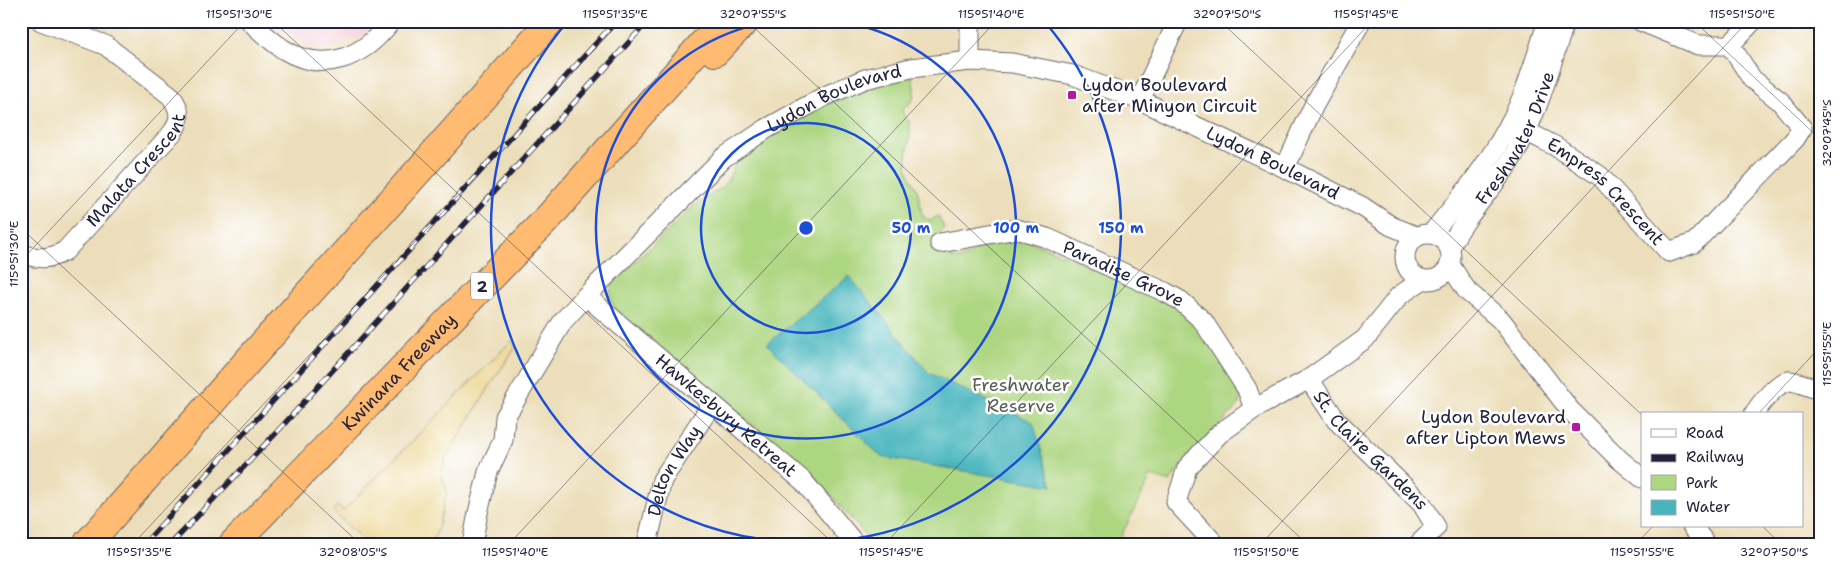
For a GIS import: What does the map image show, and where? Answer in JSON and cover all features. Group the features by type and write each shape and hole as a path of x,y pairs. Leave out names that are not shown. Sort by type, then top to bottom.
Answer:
{"highway":[{"path":"87,544 442,146 550,21"},
{"name":"Kwinana Freeway","path":"233,544 548,218 723,21"},
{"path":"648,106 684,83 746,21"}],"street":[{"name":"Malata Crescent","path":"21,254 39,259 48,259 65,251 173,132 180,115 177,105 171,96 113,50 95,41 41,21"},
{"path":"250,21 283,49 306,60 318,61 344,59 359,52 377,39 391,21"},
{"path":"970,21 970,61"},
{"path":"1140,100 1178,21"},
{"path":"1285,168 1314,105 1359,25 1359,21"},
{"name":"Freshwater Drive","path":"1440,267 1467,217 1508,163 1527,83 1548,21"},
{"name":"Freshwater Drive","path":"1424,235 1539,104 1565,21"},
{"path":"1640,21 1698,45 1730,45 1753,21"},
{"name":"Empress Crescent","path":"1518,127 1555,146 1600,176 1669,252 1694,243 1795,139 1802,128 1780,101 1752,78 1730,45"},
{"name":"Lydon Boulevard","path":"472,544 488,472 503,440 505,418 562,322 723,158 766,130 825,96 865,80 912,68 970,61 1012,63 1073,74 1140,100 1285,168 1363,208 1391,226 1424,235"},
{"path":"1391,226 1414,276 1440,267"},
{"name":"Paradise Grove","path":"940,243 1017,229 1047,238 1165,292 1181,301 1202,321 1247,389 1254,408"},
{"path":"1405,260 1408,244 1424,235 1443,238 1440,267"},
{"name":"St. Claire Gardens","path":"1400,296 1405,260"},
{"path":"1440,267 1501,320 1570,410 1619,459 1641,477"},
{"name":"St. Claire Gardens","path":"1215,544 1176,502 1187,468 1219,434 1254,408 1309,379 1365,339 1400,296 1440,267"},
{"name":"Hawkesbury Retreat","path":"586,296 803,481 855,544"},
{"name":"St. Claire Gardens","path":"1309,379 1336,420 1422,504 1436,527 1419,544"},
{"path":"1755,412 1761,403 1781,384 1789,381 1820,390"},
{"name":"Delton Way","path":"647,544 662,480 712,404"},
{"path":"1694,528 1706,544"}],"shaded area":[{"path":"270,21 376,21 363,36 323,49 314,49"}],"green space":[{"name":"Freshwater Reserve","path":"912,76 914,96 902,111 910,126 907,168 918,193 923,216 930,221 938,216 944,227 939,237 941,247 946,254 953,258 963,258 992,239 1016,235 1165,298 1191,316 1230,371 1241,398 1239,405 1184,461 1170,482 1151,476 1117,544 873,544 811,472 694,378 617,311 612,304 610,293 614,282 693,207 722,187 728,180 735,165 745,155 765,140 813,111 861,89"}],"sand":[{"path":"511,341 516,347 445,459 441,475 447,491 439,525 432,544 367,544 333,511 337,506 343,511"}],"water":[{"path":"849,276 929,373 1033,422 1052,486 881,457 767,344"}],"railway":[{"path":"144,544 616,21"},
{"path":"171,544 276,433 648,21"}],"place":[{"name":"Lydon Boulevard after Minyon Circuit","path":"1072,95"},
{"name":"Lydon Boulevard after Lipton Mews","path":"1576,427"}]}
